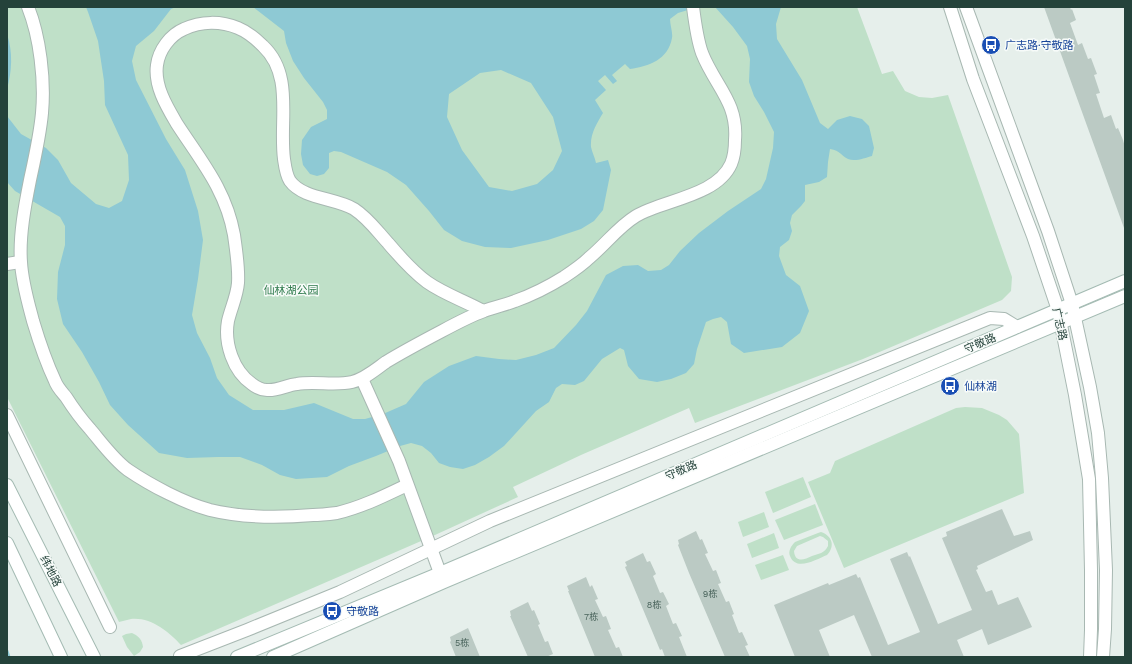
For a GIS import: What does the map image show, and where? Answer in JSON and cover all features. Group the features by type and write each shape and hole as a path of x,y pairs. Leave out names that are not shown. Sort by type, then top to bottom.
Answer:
{"street":[{"path":"28,7 33,19 40,48 43,86 39,137 24,206 20,262 28,303 41,347 55,383 80,418 106,448 127,469 151,484 210,510 261,517 289,517 336,513 355,508 407,485"},
{"path":"483,311 427,282 386,241 371,222 350,206 305,192 291,183 284,165 282,79 278,66 271,53 246,31 229,25 202,23 178,31 162,49 156,70 161,93 169,110 211,174 222,194 233,232 238,283 235,300 227,324 230,351 235,364 250,383 260,389 269,390 304,383 350,383 362,378 409,348 443,330 483,311 518,300 546,288 570,273 590,257 624,223 642,212 682,199 713,184 723,176 730,166 734,153 736,135 734,115 728,101 703,56 698,40 694,7"},
{"name":"广志路","path":"950,7 974,79 1033,236 1058,310 1075,395 1089,479 1091,570 1090,657"},
{"name":"广志路","path":"966,7 1045,223 1076,317 1098,433 1102,478 1106,570 1103,657"},
{"path":"7,264 20,262"},
{"name":"守敬路","path":"237,657 440,573 1125,281"},
{"name":"守敬路","path":"272,657 444,582 1125,296"},
{"path":"180,656 340,592 490,521 990,318 1004,319 1017,327"},
{"path":"362,378 399,461 440,573"},
{"path":"7,415 110,627"},
{"name":"纬地路","path":"7,485 94,657"},
{"path":"7,543 61,657"}],"green space":[{"name":"仙林湖公园","path":"7,7 857,7 882,74 893,71 905,91 919,97 932,98 948,95 1012,277 1011,291 1002,300 863,359 695,423 689,408 581,455 513,487 518,497 435,535 181,645 159,626 146,620 131,619 119,622 7,397"},
{"path":"956,408 982,408 999,415 1007,420 1019,434 1024,493 844,568 808,482 830,473 835,461"},
{"path":"803,477 811,497 773,513 765,492"},
{"path":"815,504 823,525 784,540 775,520"},
{"path":"764,512 769,527 743,537 738,522"},
{"path":"821,532 828,536 832,542 830,552 827,555 807,563 802,564 793,561 789,552 795,542","holes":["820,536 828,541 828,546 823,552 800,560 796,557 794,551 797,546"]},
{"path":"774,533 779,548 752,558 747,544"},
{"path":"783,555 789,570 761,580 755,565"},
{"path":"132,633 140,638 143,647 140,652 134,656 127,647 122,636"}],"water":[{"path":"86,7 176,7 171,9 154,31 136,46 132,61 136,80 166,139 185,170 198,211 203,240 192,315 197,333 210,358 217,378 229,395 253,410 284,410 314,403 353,419 365,419 383,414 406,404 424,382 449,366 476,356 516,360 536,355 554,348 587,311 606,275 623,266 638,265 648,271 661,270 669,265 680,251 699,233 761,189 766,179 773,148 774,132 754,96 749,82 750,59 747,46 733,27 715,7 781,7 776,24 777,39 802,80 820,123 828,129 837,120 850,116 862,119 869,126 874,148 872,156 854,160 848,159 838,152 830,149 827,177 819,182 805,185 805,201 792,215 790,223 792,231 789,240 780,247 779,256 786,275 800,286 809,311 800,333 782,347 744,353 731,344 727,322 721,317 713,319 706,322 697,349 694,364 686,373 671,379 657,382 639,379 628,366 624,350 620,348 602,359 584,381 575,385 562,384 556,388 549,402 536,411 504,446 475,465 463,469 450,467 439,463 431,453 422,446 411,443 349,466 327,477 296,479 280,475 262,465 240,457 187,458 159,453 128,425 110,405 82,352 63,324 57,299 58,272 65,245 65,226 60,217 15,191 7,182 7,116 21,134 46,148 58,160 71,183 96,204 109,208 122,201 129,180 128,155 105,105 104,81 98,41"},
{"path":"253,7 698,7 678,13 670,19 672,38 670,46 657,61 630,69 625,64 612,75 617,81 613,84 605,75 598,81 606,90 595,100 603,113 593,133 591,147 596,163 608,160 611,170 603,210 594,221 581,229 548,240 511,248 485,247 462,241 444,230 406,185 387,172 341,152 334,151 329,153 329,168 324,174 317,176 310,174 303,165 301,154 302,140 311,127 327,119 327,110 323,102 293,61 286,43 284,31","holes":["501,70 531,83 553,117 562,151 553,170 537,184 512,191 489,187 462,150 447,117 449,94 480,73"]},
{"path":"7,34 11,62 7,89"}],"building":[{"path":"1044,7 1070,7 1071,10 1072,9 1076,20 1070,23 1078,45 1082,43 1088,59 1091,58 1097,74 1094,75 1100,93 1096,94 1104,118 1111,115 1116,129 1118,128 1123,140 1125,147 1125,228 1124,228"},
{"path":"1002,509 1014,536 1030,531 1033,540 977,566 978,569 976,570 986,592 992,590 998,605 1018,597 1032,627 988,645 982,629 957,640 964,657 872,657 854,615 819,630 830,657 795,657 774,605 828,583 829,585 856,574 858,578 860,577 888,645 920,632 890,559 907,552 938,624 972,610 942,538 947,536 946,532"},
{"path":"696,531 700,540 702,539 708,553 705,554 713,571 716,570 721,583 718,584 726,602 729,601 734,614 732,615 739,633 742,632 748,645 745,646 750,657 725,657 689,573 678,545 678,540"},
{"path":"643,553 647,562 650,561 656,574 653,576 660,593 663,592 669,604 666,606 673,624 676,623 682,636 679,637 687,657 665,657 662,649 660,650 625,567 627,566 625,562"},
{"path":"586,577 590,587 592,585 598,599 595,600 603,617 606,616 611,629 608,630 616,648 619,647 623,657 595,657 567,586"},
{"path":"528,602 532,611 534,610 540,624 538,625 545,642 548,641 553,654 546,657 528,657 510,616 510,611"},
{"path":"468,628 480,657 456,657 450,642 450,637"}],"waterway":[{"path":"7,651 9,657"}],"place":[{"name":"广志路·守敬路","path":"991,45"},
{"name":"仙林湖","path":"950,386"},
{"name":"守敬路","path":"332,611"}]}
